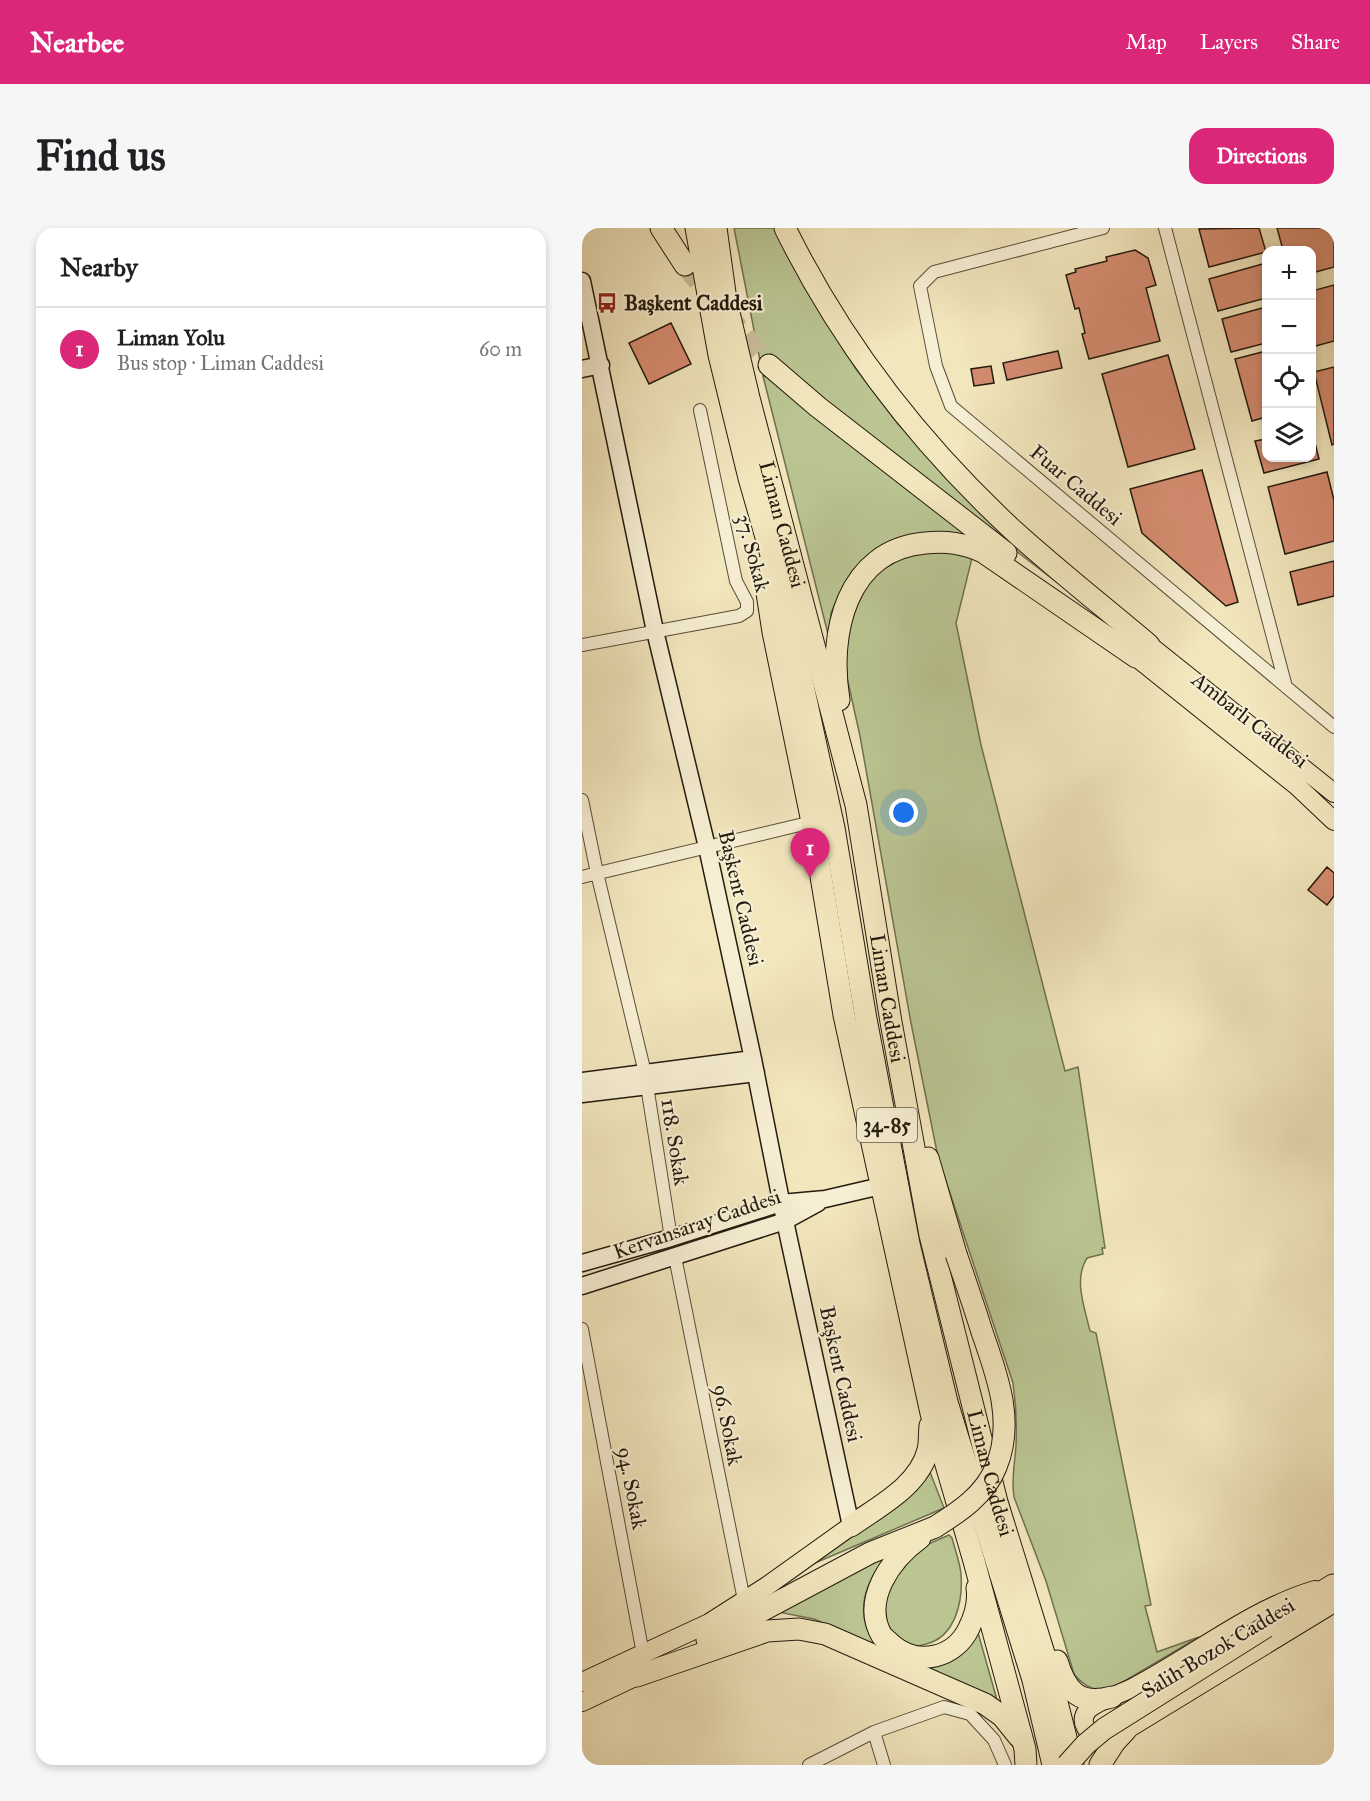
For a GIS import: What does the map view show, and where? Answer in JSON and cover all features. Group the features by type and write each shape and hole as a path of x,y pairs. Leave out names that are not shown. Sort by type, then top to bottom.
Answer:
{"highway":[{"path":"661,228 685,266"},
{"name":"Liman Caddesi","path":"696,228 719,355 749,478 786,607 834,828 866,1019 909,1244 947,1402 1033,1680 1053,1765"},
{"name":"Liman Caddesi","path":"716,228 726,300 749,398 856,805 891,1022 930,1235 997,1502 1047,1663 1074,1765"},
{"path":"785,228 806,270 856,350 903,413 970,488 1143,651"},
{"path":"769,366 818,407 1049,586 1143,651"},
{"path":"749,478 773,632 812,822 844,1016 931,1413 974,1561 1025,1757"},
{"path":"856,805 836,686 836,646 842,614 852,589 869,567 886,554 913,544 943,541 965,544 983,552 1143,651"},
{"path":"891,1022 921,1136 956,1254 995,1372 1002,1397 1005,1424 996,1467 983,1488 961,1511 935,1527 903,1552 888,1569 875,1603 876,1620 883,1637 900,1651 917,1658 936,1656 950,1651 964,1638 974,1618 978,1593 974,1561"},
{"path":"851,1526 903,1489 921,1467 928,1448 931,1413"},
{"path":"636,1676 870,1553 935,1527"},
{"path":"1009,1539 1028,1574 1060,1671 1069,1689 1081,1698 1093,1701 1112,1697"},
{"path":"1067,1765 1086,1744 1104,1729 1266,1627 1334,1591"},
{"path":"636,1676 767,1631 807,1630 825,1634 985,1704 1002,1716 1017,1734 1025,1757"},
{"path":"1100,1765 1114,1743 1126,1730"}],"main road":[{"name":"Ambarlı Caddesi","path":"1143,651 1334,793"},
{"name":"Ambarlı Caddesi","path":"1143,651 1334,821"},
{"path":"582,1682 709,1623 851,1526"},
{"path":"1112,1697 1139,1685 1279,1604 1304,1593 1334,1591"},
{"name":"Salih Bozok Caddesi","path":"1112,1697 1087,1711 1084,1726 1095,1738 1104,1739 1126,1730 1334,1591"},
{"path":"582,1702 636,1676"}],"street":[{"name":"Fuar Caddesi","path":"1103,228 934,272 920,286 936,366 951,406 1334,727"},
{"path":"1166,228 1286,687"},
{"name":"Başkent Caddesi","path":"582,281 655,632 707,847 755,1066 781,1203 851,1526"},
{"path":"582,369 601,365"},
{"name":"37. Sokak","path":"582,645 739,616 747,611 747,602 736,581 700,410"},
{"name":"118. Sokak","path":"582,800 646,1080 671,1238"},
{"path":"582,877 812,822"},
{"path":"582,1094 646,1080 755,1066"},
{"path":"582,1081 646,1080"},
{"name":"Kervansaray Caddesi","path":"582,1263 781,1203 825,1199 881,1186"},
{"name":"Kervansaray Caddesi","path":"582,1287 785,1221 825,1199"},
{"name":"96. Sokak","path":"675,1257 744,1600"},
{"name":"94. Sokak","path":"582,1329 643,1654"},
{"path":"809,1765 874,1732 944,1707 970,1714 994,1740 1005,1765"},
{"path":"874,1732 884,1765"}],"green space":[{"path":"734,228 774,228 817,307 856,369 898,424 1000,533 1059,584 859,430 771,354 763,376"},
{"path":"763,376 770,378 970,538 868,556 853,570 843,586 831,613 829,638"},
{"path":"946,548 972,558 956,623 981,745 1065,1071 1078,1067 1105,1248 1102,1248 1103,1254 1087,1258 1081,1275 1081,1294 1090,1331 1096,1333 1151,1605 1145,1606 1157,1652 1199,1637 1118,1685 1105,1689 1089,1687 1074,1674 1046,1581 1014,1497 1016,1406 1013,1383 938,1157 911,1023 860,736 844,664 844,631 868,575 889,561"},
{"path":"930,1472 944,1508 808,1566 897,1501"},
{"path":"949,1535 959,1560 961,1574 959,1606 951,1626 944,1634 922,1645 910,1645 888,1631 883,1592 919,1548"},
{"path":"894,1549 880,1565 869,1584 864,1605 866,1626 878,1647 814,1619 783,1613 783,1607"},
{"path":"975,1622 997,1700 917,1663"}],"building":[{"path":"1259,228 1264,246 1262,246 1262,253 1209,267 1199,229"},
{"path":"1277,228 1334,228 1334,267 1316,272 1316,246 1282,246"},
{"path":"1135,250 1148,258 1156,285 1146,288 1160,341 1089,359 1082,334 1085,333 1079,308 1075,309 1066,275 1076,272 1075,269 1107,261 1106,257"},
{"path":"1262,264 1262,299 1218,311 1209,279"},
{"path":"1334,285 1334,341 1316,346 1316,300 1316,290"},
{"path":"1262,308 1262,344 1231,352 1222,319"},
{"path":"671,323 691,364 649,384 629,343"},
{"path":"1058,351 1062,368 1007,380 1003,363"},
{"path":"1262,352 1262,418 1252,421 1235,359"},
{"path":"1168,355 1195,449 1128,467 1102,374"},
{"path":"991,366 994,383 974,386 971,369"},
{"path":"1334,367 1334,444 1332,445 1316,380 1316,372"},
{"path":"1262,440 1262,462 1307,462 1264,473 1255,441"},
{"path":"1202,470 1238,602 1226,606 1142,533 1130,489"},
{"path":"1327,472 1334,500 1334,541 1285,554 1268,487"},
{"path":"1334,561 1334,596 1298,605 1290,572"},
{"path":"1327,867 1334,873 1334,896 1327,905 1308,890"}],"tunnel":[{"path":"685,265 769,365"}],"place":[{"name":"Başkent Caddesi","path":"607,303"},
{"name":"Liman Yolu","path":"810,878"}]}
